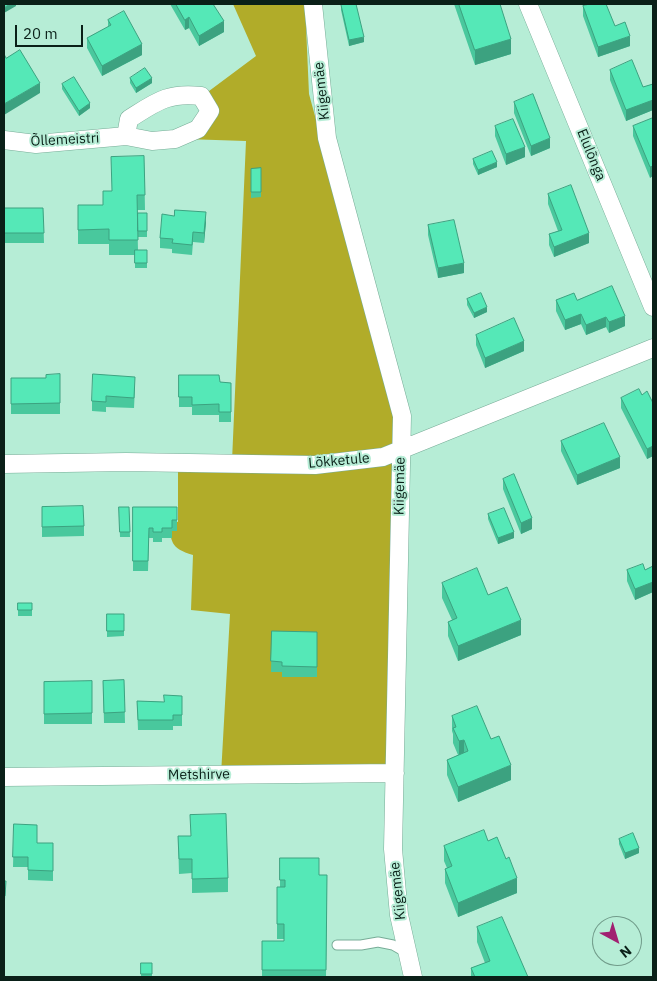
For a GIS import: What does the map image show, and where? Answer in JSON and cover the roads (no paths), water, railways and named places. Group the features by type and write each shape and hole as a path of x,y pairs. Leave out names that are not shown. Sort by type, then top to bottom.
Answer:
{"street":[{"name":"Kiigemäe","path":"313,4 327,138 402,416 393,849 399,915 413,977"},
{"name":"Elulõnga","path":"528,4 653,307"},
{"name":"Õllemeistri","path":"4,140 36,144 126,136"},
{"name":"Lõkketule","path":"4,464 126,462 315,465 383,457 653,348"},
{"name":"Metshirve","path":"4,777 395,773"}],"lane":[{"path":"337,946 378,942 393,945 408,953"}]}
